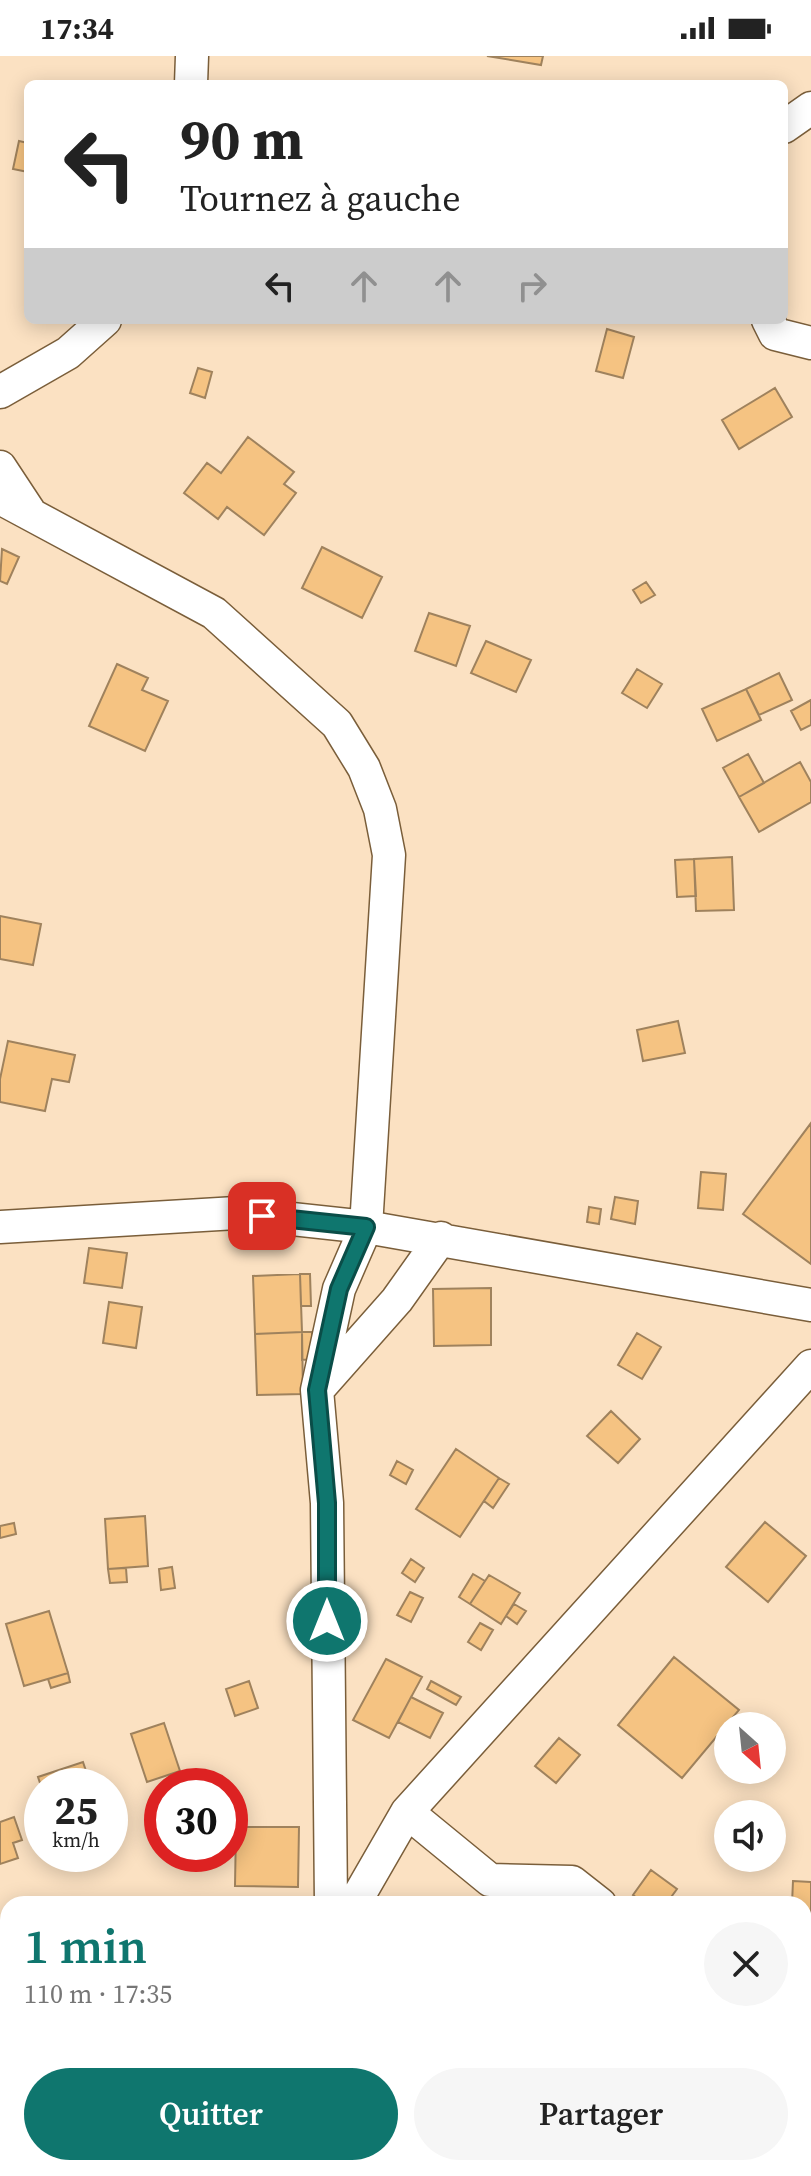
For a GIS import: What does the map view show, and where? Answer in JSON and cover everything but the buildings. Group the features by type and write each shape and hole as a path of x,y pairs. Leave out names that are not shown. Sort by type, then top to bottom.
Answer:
{"street":[{"path":"191,80 192,56"},
{"path":"788,124 811,108"},
{"path":"0,392 68,353 101,324"},
{"path":"770,324 775,334 811,343"},
{"path":"0,467 29,511"},
{"path":"0,498 214,613 337,724 364,768 380,809 389,855 366,1227 339,1289 317,1390 327,1503 331,1896"},
{"path":"0,1227 236,1213 441,1238 811,1305"},
{"path":"317,1390 397,1300 441,1238"},
{"path":"359,1896 407,1812 811,1366"},
{"path":"407,1812 490,1880 572,1882 590,1896"}],"route":[{"path":"262,1216 366,1227 339,1289 317,1390 327,1503 327,1621"}]}
